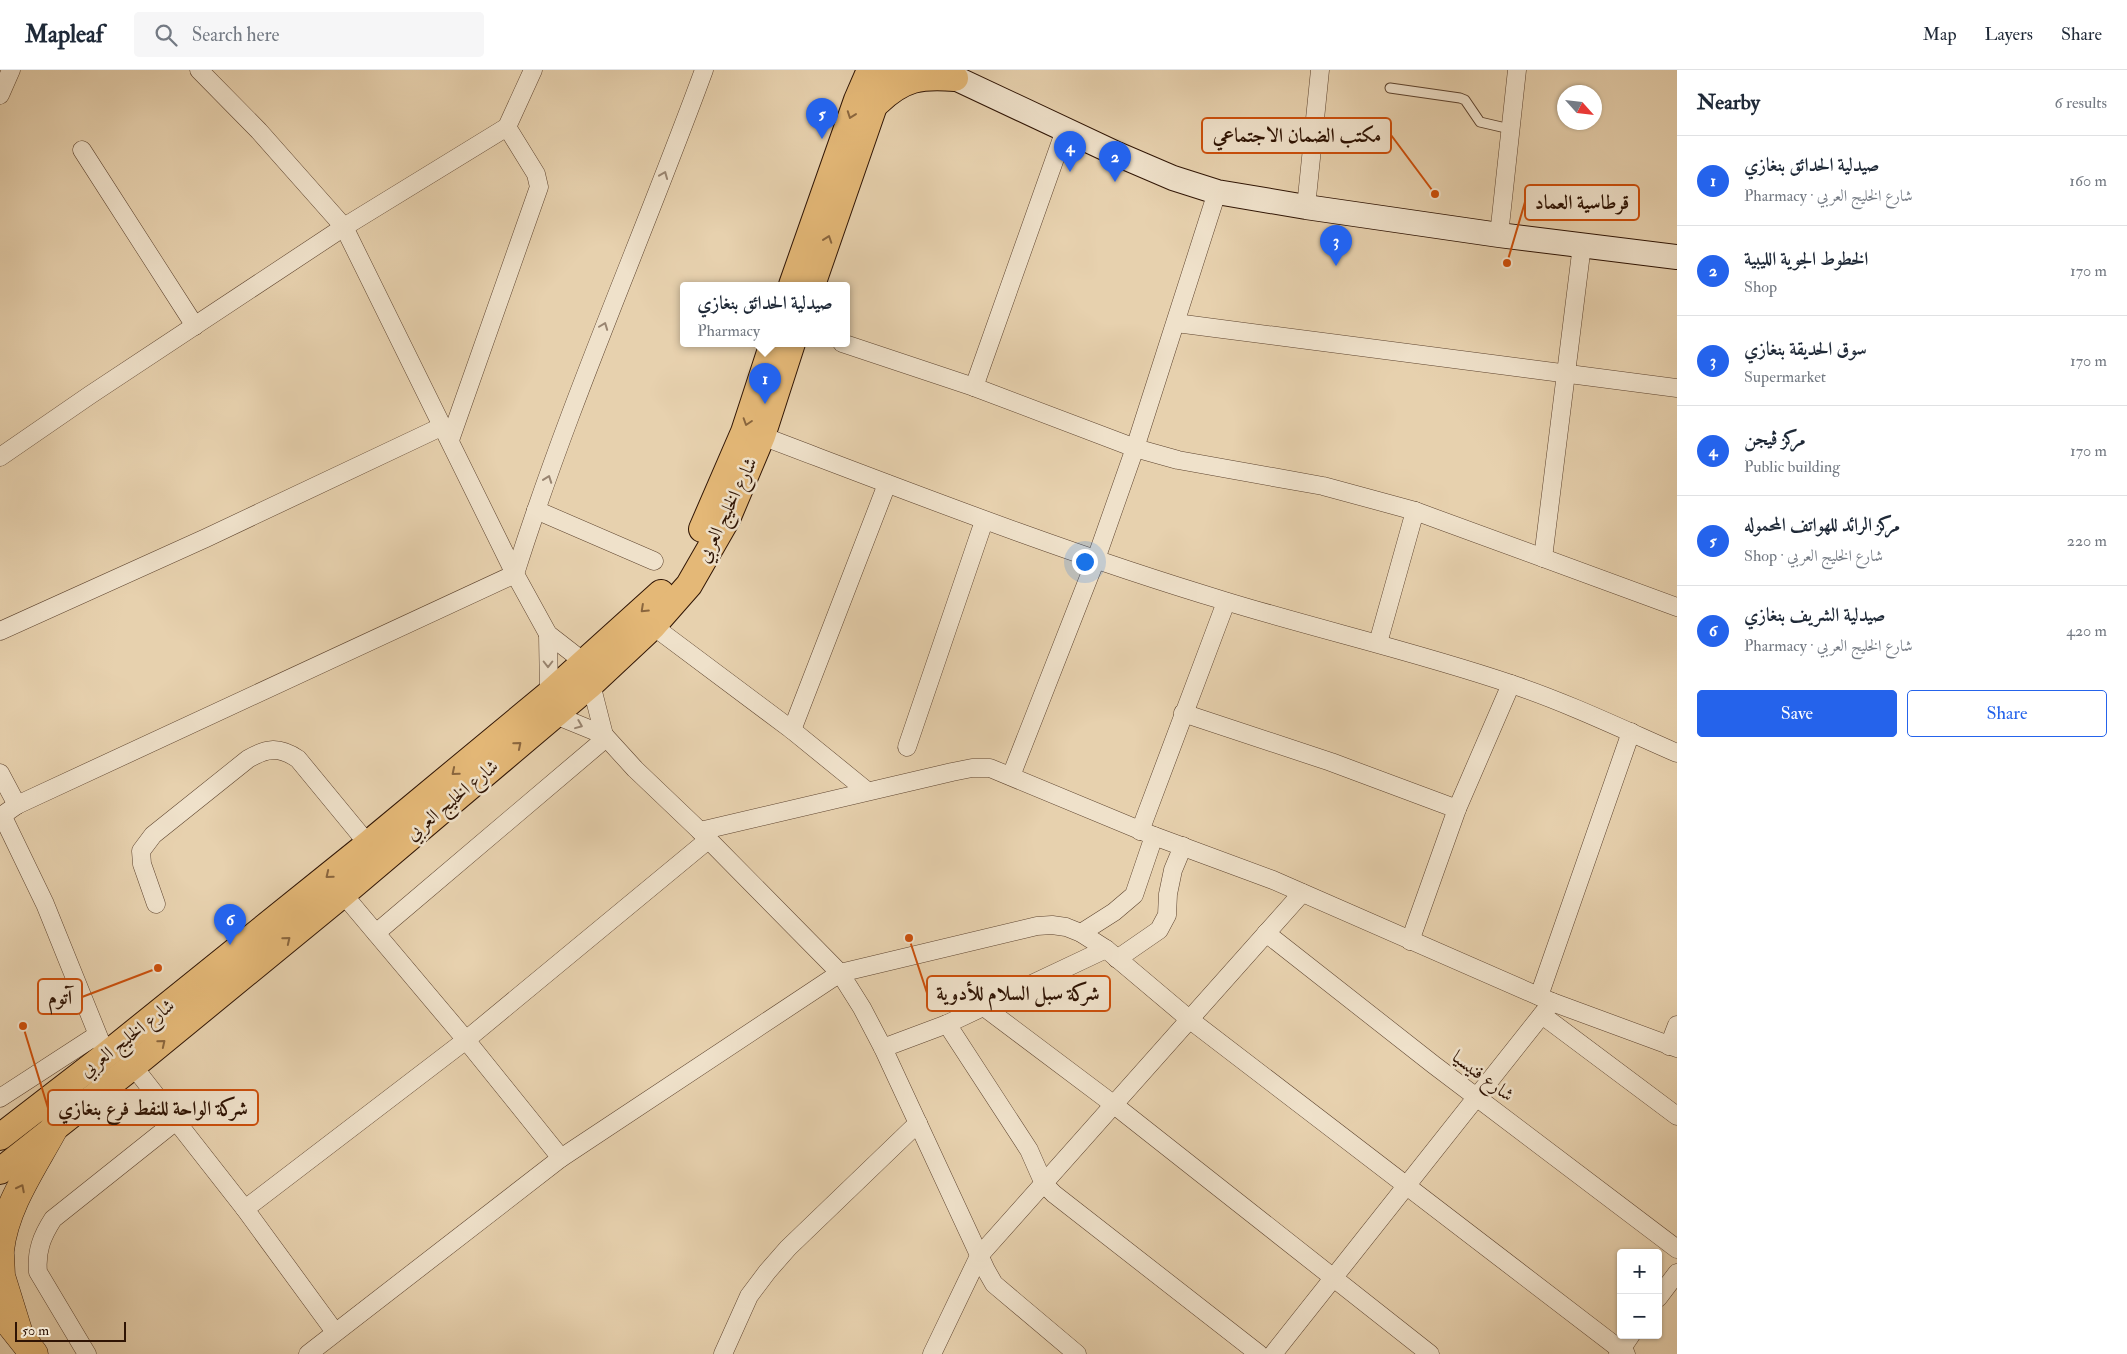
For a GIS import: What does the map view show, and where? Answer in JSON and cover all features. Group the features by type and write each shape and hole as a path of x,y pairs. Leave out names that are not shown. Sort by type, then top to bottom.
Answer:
{"highway":[{"path":"0,1250 7,1217 54,1128"},
{"path":"0,1255 1,1276 16,1345"},
{"path":"0,1311 16,1345"}],"main road":[{"path":"793,282 857,100 870,70"},
{"path":"813,282 874,106 891,70"},
{"path":"874,106 891,90 902,83 947,73 1065,130 1173,178 1216,192 1306,208 1677,257"},
{"name":"شارع الخليج العربي","path":"588,673 657,598 673,578 695,544 744,432 772,347"},
{"name":"شارع الخليج العربي","path":"0,1171 133,1066 343,894 444,806 588,673 652,626 689,584 727,520 762,436 791,347"},
{"name":"شارع الخليج العربي","path":"0,1137 102,1045 552,705"}],"street":[{"path":"0,95 11,70"},
{"path":"199,70 259,131 344,227 515,574 548,634 588,673 605,737"},
{"path":"2,452 344,227 507,127 533,70"},
{"path":"0,1098 102,1045 45,904 1,816 17,806 515,574 536,510 606,321 704,70"},
{"path":"1306,208 1320,70"},
{"path":"1499,235 1517,70"},
{"path":"0,630 447,433 540,187 536,174 507,127"},
{"path":"974,387 1065,130"},
{"path":"82,150 195,326"},
{"path":"1012,776 1096,559 1135,448 1216,192"},
{"path":"1543,558 1582,245"},
{"path":"1176,323 1677,388"},
{"path":"850,346 974,387 1135,448 1178,460 1323,486 1415,511 1677,607"},
{"path":"762,436 984,520 1096,559 1226,602 1378,643 1511,684 1568,704 1677,753"},
{"path":"792,730 887,484"},
{"path":"536,510 654,561"},
{"path":"1378,643 1415,511"},
{"path":"907,747 984,520"},
{"path":"1081,933 1114,912 1134,894 1147,834 1183,713 1226,602"},
{"path":"652,626 792,730 867,791"},
{"path":"548,634 552,705 605,737 840,973 862,1008 883,1048 994,1284 1077,1354"},
{"path":"1410,941 1457,809 1511,684"},
{"path":"1183,713 1332,762 1457,809"},
{"path":"1273,1354 1478,1098 1544,1004 1631,732"},
{"path":"376,933 605,737"},
{"path":"156,904 142,864 141,851 153,835 248,759 263,750 279,750 289,753 298,759 368,844"},
{"path":"245,1210 466,1040 704,835 867,791 972,768 990,768 1012,776 1147,834 1183,846 1302,893 1544,1004 1673,1047 1677,1025"},
{"path":"0,773 17,806"},
{"path":"883,1048 947,1024 1111,954 1159,930 1167,915 1168,894 1173,870 1183,846"},
{"path":"932,1354 980,1256 1302,893"},
{"path":"343,894 466,1040 561,1158"},
{"path":"308,1354 561,1158 840,973 1037,926 1052,925 1066,927 1081,933 1111,954 1189,1019 1406,1186 1624,1348"},
{"name":"شارع فنيسيا","path":"1266,933 1478,1098 1677,1249"},
{"path":"1544,1004 1677,1116"},
{"path":"984,1007 1113,1104 1430,1354"},
{"path":"947,1024 1029,1150 1044,1184 1054,1194 1259,1354"},
{"path":"133,1066 245,1210 335,1332"},
{"path":"87,1354 38,1272 41,1240 53,1219 176,1121"},
{"path":"723,1354 749,1296 767,1272 788,1248 918,1122"},
{"path":"1661,1294 1677,1273"}],"lane":[{"path":"1390,88 1460,98 1465,100 1480,122 1510,129"}],"place":[{"name":"مركز الرائد للهواتف المحموله","path":"822,139"},
{"name":"مركز ڤيجن","path":"1070,172"},
{"name":"الخطوط الجوية الليبية","path":"1115,182"},
{"name":"مكتب الضمان الاجتماعي","path":"1435,194"},
{"name":"قرطاسية العماد","path":"1507,263"},
{"name":"سوق الحديقة بنغازي","path":"1336,266"},
{"name":"صيدلية الحدائق بنغازي","path":"765,404"},
{"name":"شركة سبل السلام للأدوية","path":"909,938"},
{"name":"صيدلية الشريف بنغازي","path":"230,945"},
{"name":"آتوم","path":"158,968"},
{"name":"شركة الواحة للنفط فرع بنغازي","path":"23,1026"}]}
